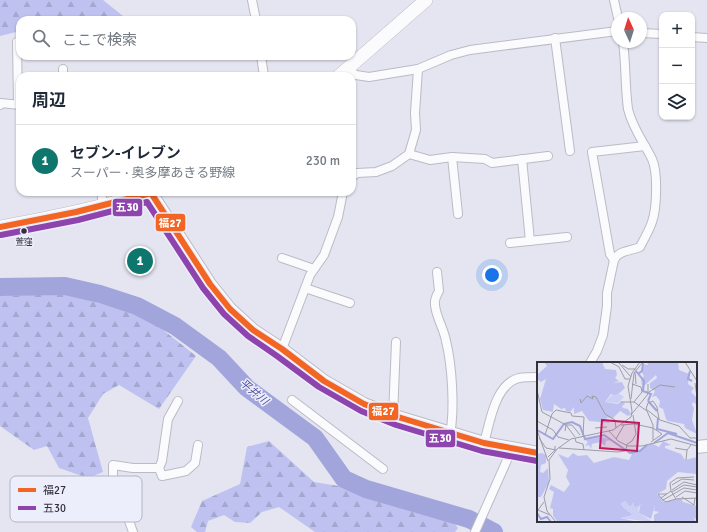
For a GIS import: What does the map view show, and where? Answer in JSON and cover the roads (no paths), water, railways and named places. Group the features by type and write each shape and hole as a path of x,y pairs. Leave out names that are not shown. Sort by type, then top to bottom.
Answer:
{"main road":[{"path":"343,72 426,0"},
{"path":"0,227 40,220 102,206 122,196"},
{"path":"155,196 189,252 220,298 253,330 282,349 312,373 337,390 364,404 393,416 450,434 484,443 537,453"},
{"path":"697,447 707,446"}],"street":[{"path":"252,0 255,16"},
{"path":"614,0 617,12"},
{"path":"356,75 369,77 418,69 451,55 470,50 611,32"},
{"path":"647,33 659,34"},
{"path":"695,37 707,38"},
{"path":"555,38 570,151"},
{"path":"591,362 597,351 603,335 608,306 607,293 614,260 624,251 634,250 640,247 652,222 656,198 653,161 638,136 628,110 624,48"},
{"path":"18,60 18,72"},
{"path":"262,60 263,72"},
{"path":"356,174 376,172 392,166 409,154 416,130 415,113 418,69"},
{"path":"0,105 1,103 16,104"},
{"path":"614,260 610,254 592,152 645,146"},
{"path":"409,154 430,160 452,157 485,159 492,163 548,156"},
{"path":"452,157 458,214"},
{"path":"522,159 530,241"},
{"path":"102,196 102,206"},
{"path":"282,349 305,288 324,255 338,217 342,196"},
{"path":"510,243 568,237"},
{"path":"282,258 314,270"},
{"path":"437,272 439,291 435,297 435,306 446,340 450,368 453,420 450,434"},
{"path":"305,288 350,303"},
{"path":"393,416 396,342"},
{"path":"484,443 500,391 519,378 537,377"},
{"path":"292,400 383,469"},
{"path":"178,401 168,420 162,461 159,468 162,476 186,471 195,463 198,445"},
{"path":"475,532 512,449"},
{"path":"113,476 113,465 133,468 159,468"},
{"path":"129,522 133,532"}],"waterway":[{"name":"平井川","path":"0,287 65,286 100,294 137,306 175,326 219,358 247,388 315,438 344,479 366,489 469,519 494,532"}],"place":[{"name":"萱窪","path":"24,231"},
{"name":"セブン-イレブン","path":"140,261"}]}
